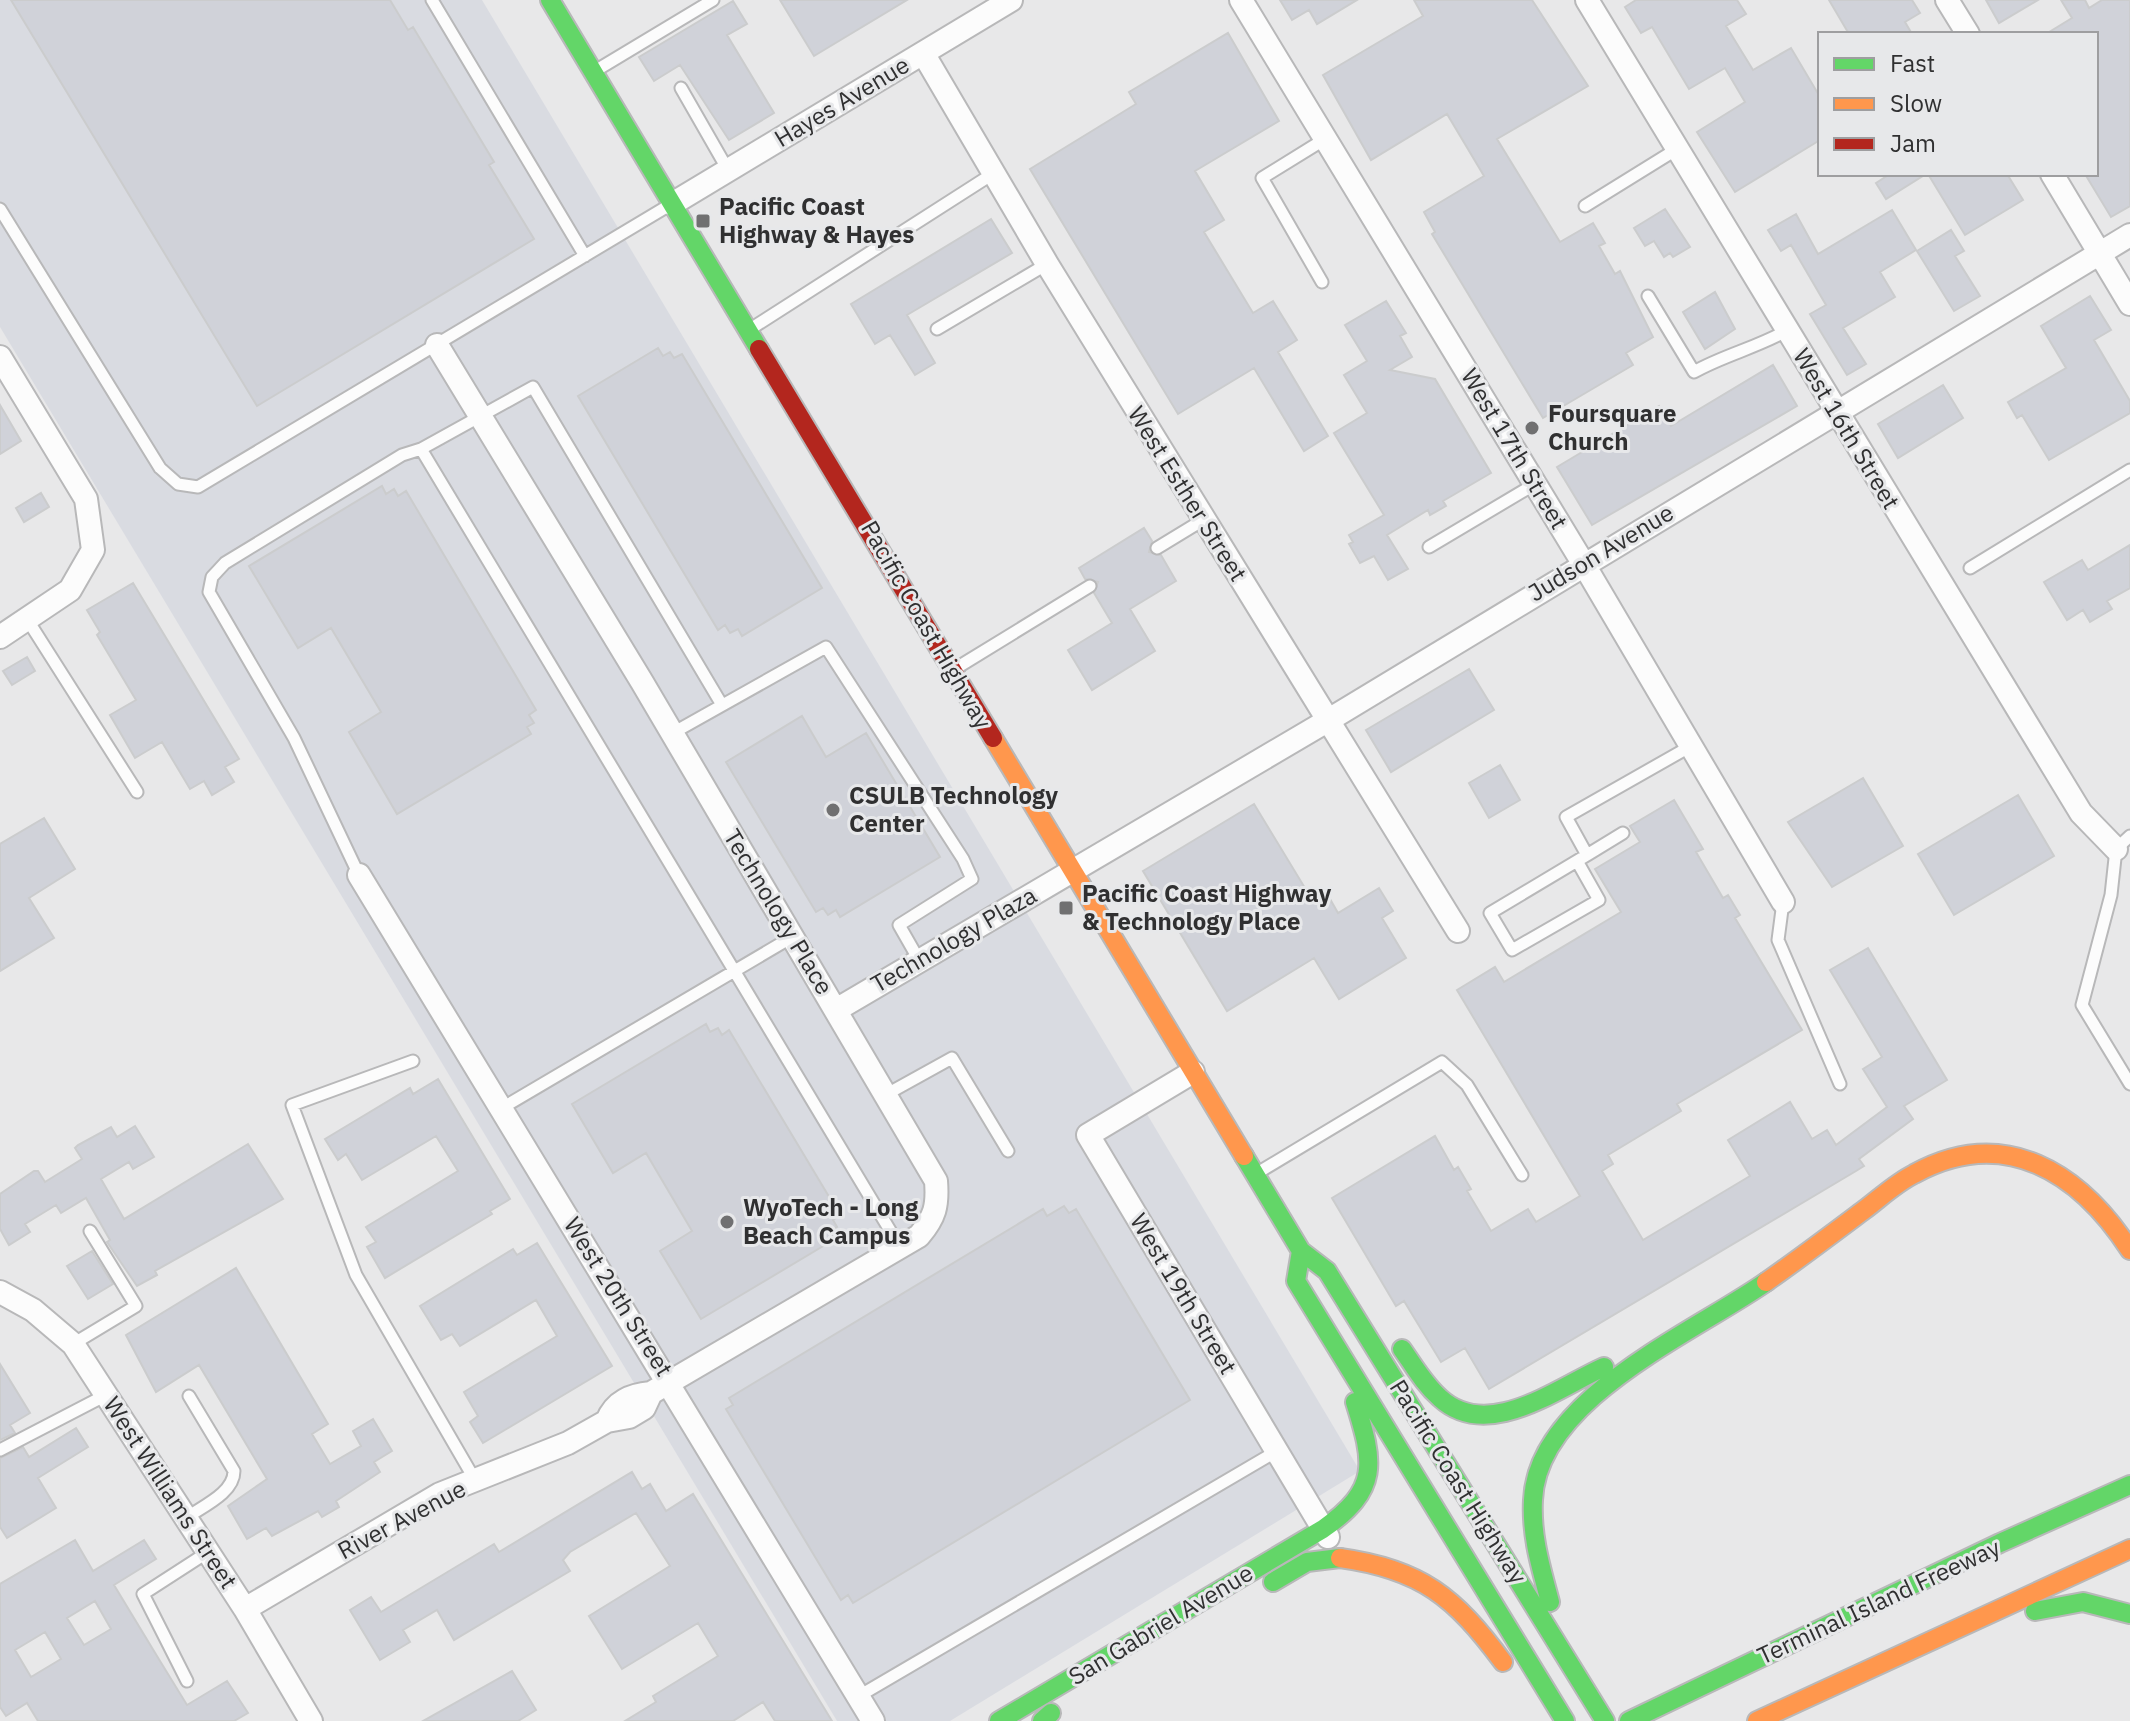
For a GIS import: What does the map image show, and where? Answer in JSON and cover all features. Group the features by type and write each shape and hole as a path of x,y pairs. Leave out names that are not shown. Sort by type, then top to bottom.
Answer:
{"main road":[{"name":"Pacific Coast Highway","path":"550,0 1301,1251 1321,1263 1327,1271 1605,1721"},
{"path":"1576,1672 1533,1546 1530,1516 1538,1471 1547,1448 1571,1413 1608,1383 1717,1315 1913,1174 1958,1156 2007,1155 2048,1166 2085,1190 2127,1243"},
{"name":"Pacific Coast Highway","path":"1301,1251 1296,1281 1565,1721"},
{"path":"1327,1271 1398,1343 1437,1395 1472,1415 1501,1413 1525,1405 1597,1370 1671,1341"},
{"name":"San Gabriel Avenue","path":"999,1721 1323,1529 1358,1504 1370,1472 1368,1444 1340,1353"},
{"path":"2000,1543 2083,1485"},
{"name":"Terminal Island Freeway","path":"1629,1721 2000,1543 2130,1485"},
{"path":"1757,1721 2130,1549"},
{"name":"San Gabriel Avenue","path":"1253,1594 1307,1562 1340,1558 1371,1561 1413,1572 1446,1592 1476,1624 1511,1674"},
{"path":"1968,1625 2080,1600 2092,1600 2130,1614"},
{"path":"1529,1699 1549,1721"}],"street":[{"name":"Hayes Avenue","path":"672,204 1011,0"},
{"name":"West 17th Street","path":"1241,0 1583,563 1783,902"},
{"name":"West 16th Street","path":"1587,0 2081,813 2123,843"},
{"path":"1947,0 1967,32"},
{"name":"West Esther Street","path":"923,53 1047,264 1458,931"},
{"path":"2053,176 2130,304"},
{"name":"Judson Avenue","path":"1072,871 1327,721 1583,563 2130,235"},
{"name":"Technology Place","path":"437,345 887,1094 936,1181 938,1202 934,1218 919,1236 661,1388"},
{"path":"0,357 86,499 93,550 70,590 0,637"},
{"name":"Technology Plaza","path":"836,1010 1072,871"},
{"name":"West 20th Street","path":"359,875 502,1108 661,1388 873,1721"},
{"name":"West 19th Street","path":"1193,1072 1088,1135 1340,1558"},
{"name":"West Williams Street","path":"0,1292 33,1310 73,1344 245,1609 311,1721"},
{"name":"River Avenue","path":"245,1609 440,1494 568,1443 607,1421 621,1421 644,1408 661,1388"}],"lane":[{"path":"432,0 585,256"},
{"path":"594,72 713,0"},
{"path":"681,88 728,170"},
{"path":"1322,282 1262,178 1325,139"},
{"path":"1585,206 1677,149"},
{"path":"748,330 994,173"},
{"path":"0,209 160,468 178,484 198,487 672,204"},
{"path":"937,329 1047,264"},
{"path":"1648,296 1694,372 1720,357 1759,347 1786,331"},
{"path":"359,875 294,738 209,592 212,577 225,563 402,455 421,449 533,387 722,705"},
{"path":"421,449 900,1247"},
{"path":"1970,568 2130,470"},
{"path":"1429,547 1535,484"},
{"path":"1157,548 1203,520"},
{"path":"954,669 1090,586"},
{"path":"27,619 137,792"},
{"path":"671,734 826,647 963,859 972,879 899,925 919,960"},
{"path":"1623,833 1582,858 1490,913 1512,950 1599,900 1582,858 1566,817 1691,746"},
{"path":"2123,843 2082,1005 2130,1084"},
{"path":"1783,902 1778,940 1840,1084"},
{"path":"502,1108 792,937"},
{"path":"887,1094 952,1058 1008,1151"},
{"path":"413,1061 292,1105 356,1275 475,1480"},
{"path":"1255,1174 1442,1062 1467,1085 1522,1175"},
{"path":"73,1344 136,1306 90,1231"},
{"path":"0,1450 106,1395"},
{"path":"186,1518 231,1486 234,1477 234,1471 189,1396"},
{"path":"859,1696 1277,1451"},
{"path":"187,1681 143,1594 208,1552"}],"shaded area":[{"path":"0,0 482,0 1360,1471 950,1721 837,1721 0,327"}],"building":[{"path":"11,0 390,0 408,30 413,27 494,162 489,165 534,239 257,406"},
{"path":"780,0 907,0 814,56"},
{"path":"1280,0 1357,0 1317,24 1309,10 1292,20"},
{"path":"1414,0 1532,0 1588,86 1497,139 1560,242 1593,223 1605,243 1599,246 1615,274 1620,271 1653,337 1626,353 1633,365 1543,418 1432,234 1435,232 1424,212 1484,176 1447,114 1371,160 1323,75 1423,16"},
{"path":"1636,0 1737,0 1746,14 1726,26 1753,70 1791,48 1818,94 1818,141 1735,192 1697,132 1745,102 1725,68 1689,89 1652,27 1641,33 1625,7"},
{"path":"1829,0 1912,0 1920,13 1905,22 1911,32 1848,32"},
{"path":"1986,0 2038,0 1999,23"},
{"path":"2061,0 2085,0 2089,8 2102,0 2130,0 2130,206 2111,217 2086,176 2098,176 2098,32 2049,32 2072,18"},
{"path":"733,1 747,24 727,35 774,113 729,140 680,65 654,81 639,57"},
{"path":"1228,33 1279,121 1195,171 1224,220 1204,232 1253,313 1273,301 1297,340 1278,352 1328,436 1304,451 1254,368 1178,414 1030,169 1136,104 1129,92"},
{"path":"1887,176 1923,176 1886,199 1876,183"},
{"path":"1929,176 2008,176 2023,200 1965,235"},
{"path":"1665,209 1690,247 1673,257 1670,253 1664,257 1654,241 1645,246 1634,228"},
{"path":"1892,210 1916,250 1880,272 1895,297 1843,328 1866,364 1847,375 1810,314 1826,305 1791,245 1781,251 1768,230 1796,214 1818,254"},
{"path":"991,219 1012,253 907,315 935,363 915,375 890,335 875,344 851,304"},
{"path":"1951,230 1964,251 1955,256 1980,296 1954,311 1917,251"},
{"path":"1715,292 1735,329 1705,349 1683,312"},
{"path":"2090,296 2111,330 2094,340 2130,401 2130,413 2049,460 2022,415 2017,418 2008,402 2066,368 2041,326"},
{"path":"1386,301 1406,333 1400,336 1412,357 1390,370 1435,379 1491,473 1443,501 1446,506 1430,515 1428,510 1387,535 1408,569 1388,580 1374,556 1360,563 1349,544 1353,542 1349,535 1384,515 1334,433 1367,413 1344,375 1367,361 1345,325"},
{"path":"658,348 663,356 670,352 674,358 682,354 822,588 742,636 738,629 730,633 725,625 718,630 578,396"},
{"path":"1773,365 1797,406 1592,525 1557,467 1659,406 1671,426"},
{"path":"1943,385 1963,418 1898,458 1878,424"},
{"path":"0,405 21,441 0,454"},
{"path":"382,486 386,494 394,489 398,496 406,491 536,710 529,715 534,723 527,727 531,734 397,814 349,732 381,712 331,628 298,648 249,566"},
{"path":"41,493 49,507 24,522 16,508"},
{"path":"1144,528 1152,541 1149,552 1161,555 1176,581 1130,609 1155,651 1092,690 1068,650 1112,623 1094,593 1098,582 1085,579 1079,568"},
{"path":"2130,545 2130,588 2107,601 2112,609 2090,622 2083,610 2067,620 2044,582 2082,560 2088,570"},
{"path":"133,583 239,759 225,767 234,782 212,795 204,781 190,789 162,742 135,758 110,715 136,700 97,635 100,632 87,610"},
{"path":"27,657 35,671 12,685 3,671"},
{"path":"1469,669 1494,710 1391,772 1366,730"},
{"name":"CSULB Technology Center","path":"802,716 826,757 866,733 940,857 840,917 836,910 828,915 823,908 816,912 726,762"},
{"path":"1500,765 1520,800 1489,818 1469,783"},
{"path":"1863,778 1903,846 1832,887 1788,822"},
{"path":"2018,795 2054,856 1954,915 1918,854"},
{"path":"1674,800 1703,849 1696,852 1723,898 1728,895 1740,915 1735,918 1802,1030 1677,1104 1681,1111 1608,1155 1613,1164 1602,1171 1643,1240 1750,1176 1728,1140 1790,1102 1812,1139 1827,1130 1836,1145 1887,1107 1863,1069 1882,1057 1830,970 1868,948 1947,1080 1904,1106 1913,1119 1859,1159 1864,1166 1489,1389 1465,1348 1441,1362 1404,1301 1396,1306 1332,1198 1435,1136 1454,1170 1458,1167 1471,1189 1467,1191 1491,1231 1528,1209 1536,1222 1580,1196 1457,990 1495,967 1504,982 1621,912 1595,869 1640,842 1630,826"},
{"path":"1254,804 1311,898 1325,890 1338,913 1379,888 1393,911 1382,918 1406,958 1339,999 1314,958 1227,1011 1143,871"},
{"path":"44,818 75,869 29,898 54,938 0,971 0,844"},
{"path":"706,1024 710,1032 718,1028 722,1035 729,1030 840,1215 833,1220 837,1227 830,1231 835,1239 701,1319 660,1251 692,1231 646,1153 613,1173 572,1104"},
{"path":"438,1079 510,1199 490,1211 492,1214 385,1278 367,1247 376,1242 366,1227 458,1171 436,1136 362,1180 346,1154 338,1160 325,1139 410,1088 413,1094"},
{"path":"135,1126 154,1157 133,1169 129,1162 101,1179 124,1219 248,1144 283,1199 155,1271 157,1275 137,1286 107,1242 110,1240 86,1198 61,1213 56,1205 25,1224 30,1232 9,1245 0,1229 0,1194 34,1171 38,1171 45,1182 82,1159 75,1148 78,1145 111,1127 117,1137"},
{"path":"1064,1206 1069,1213 1076,1209 1190,1400 853,1603 848,1595 841,1600 726,1409 733,1405 729,1398 1043,1209 1047,1216"},
{"path":"537,1243 612,1366 483,1443 470,1422 478,1416 464,1392 557,1336 536,1300 460,1346 452,1334 441,1340 420,1306 513,1249 517,1255"},
{"path":"92,1251 113,1284 88,1299 67,1266"},
{"path":"236,1268 328,1424 312,1434 330,1464 361,1446 353,1431 373,1419 392,1451 374,1462 380,1472 336,1501 339,1507 322,1517 318,1511 272,1536 266,1528 247,1539 228,1506 267,1479 199,1365 156,1392 126,1335"},
{"path":"0,1364 30,1413 10,1425 15,1433 0,1440"},
{"path":"76,1428 88,1447 38,1478 56,1508 7,1538 0,1527 0,1458 23,1447 29,1457"},
{"path":"632,1472 642,1489 650,1484 666,1511 693,1494 832,1721 775,1721 763,1702 733,1721 625,1721 656,1702 653,1696 718,1656 698,1623 622,1669 589,1616 670,1566 636,1513 570,1552 563,1560 570,1571 454,1640 437,1610 403,1630 410,1642 380,1660 350,1610 371,1597 381,1612 494,1544 499,1552"},
{"path":"75,1540 93,1571 144,1540 156,1559 114,1585 187,1705 227,1681 248,1713 234,1721 38,1721 27,1703 6,1716 0,1707 0,1584","holes":["95,1601 111,1629 84,1645 67,1618","45,1632 61,1659 31,1677 15,1650"]},
{"path":"512,1671 536,1710 518,1721 423,1721"}],"traffic: fast":[{"path":"550,0 759,349"},
{"path":"1244,1156 1301,1251 1327,1271 1605,1721"},
{"path":"1301,1251 1296,1281 1565,1721"},
{"path":"1550,1602 1535,1539 1533,1500 1541,1464 1561,1430 1589,1400 1624,1372 1766,1282"},
{"path":"1402,1349 1440,1398 1459,1410 1479,1415 1522,1407 1604,1367"},
{"path":"1323,1529 1355,1501 1368,1473 1366,1442 1355,1402"},
{"path":"1629,1721 2000,1543 2130,1485"},
{"path":"999,1721 1323,1529"},
{"path":"1273,1582 1307,1562 1340,1558"},
{"path":"2035,1611 2083,1602 2130,1614"},
{"path":"1042,1721 1051,1713"}],"traffic: slow":[{"path":"993,738 1244,1156"},
{"path":"1766,1282 1907,1178 1947,1160 1979,1154 2009,1156 2037,1164 2064,1179 2088,1199 2130,1250"},
{"path":"1757,1721 2130,1549"},
{"path":"1340,1558 1393,1570 1434,1590 1469,1620 1503,1662"}],"traffic: jam":[{"path":"759,349 993,738"}],"place":[{"name":"Pacific Coast Highway & Hayes","path":"703,221"},
{"name":"Foursquare Church","path":"1532,428"},
{"name":"CSULB Technology Center","path":"833,810"},
{"name":"Pacific Coast Highway & Technology Place","path":"1066,908"},
{"name":"WyoTech - Long Beach Campus","path":"727,1222"}]}
